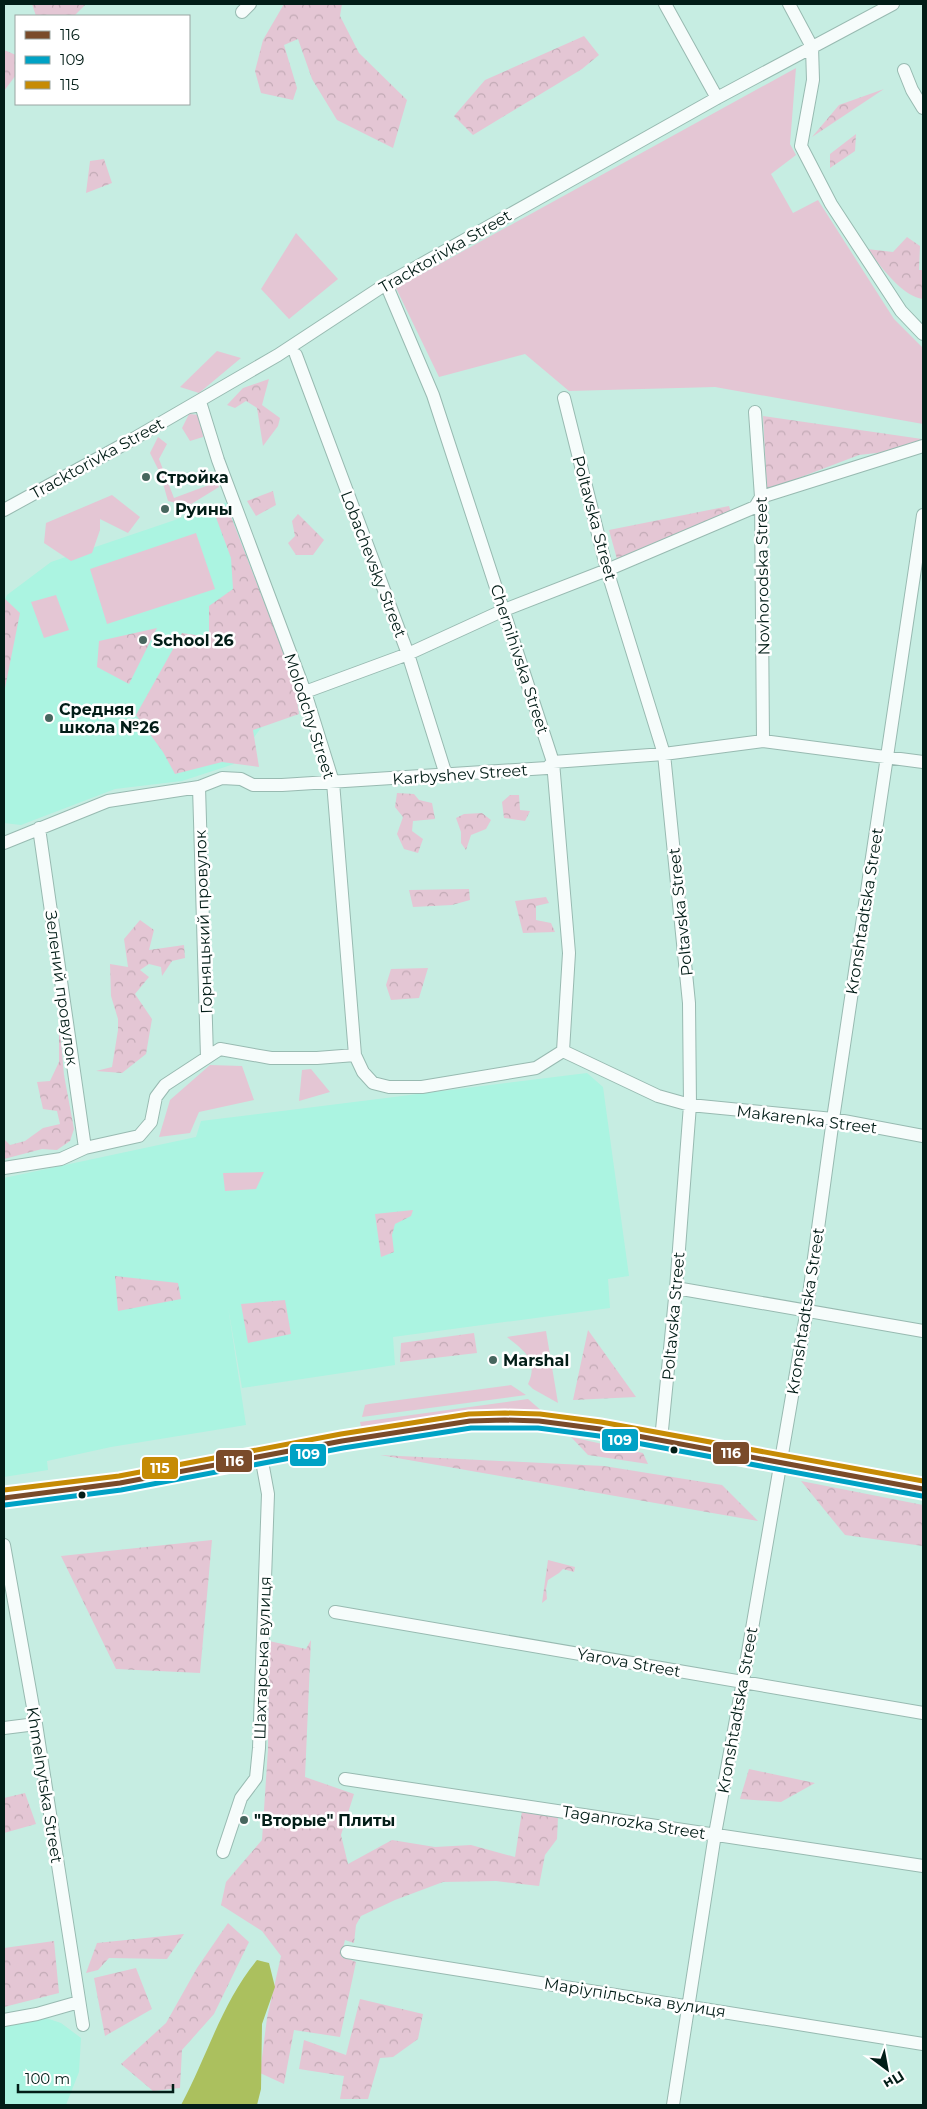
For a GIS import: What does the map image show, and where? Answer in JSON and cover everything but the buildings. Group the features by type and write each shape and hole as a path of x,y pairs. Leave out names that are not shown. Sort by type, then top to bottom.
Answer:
{"main road":[{"path":"4,1498 120,1483 342,1441 470,1421 506,1420 566,1424 923,1489"}],"street":[{"path":"665,4 717,98"},
{"path":"790,4 812,47 813,80 801,146 831,204 901,311 923,334"},
{"name":"Tracktorivka Street","path":"4,510 128,442 278,355 386,284 717,98 893,4"},
{"path":"904,70 912,90 923,108"},
{"name":"Chernihivska Street","path":"386,284 433,395 552,762 569,952 563,1051"},
{"name":"Lobachevsky Street","path":"296,355 408,654 446,775"},
{"name":"Poltavska Street","path":"564,398 607,570 664,754 689,1003 690,1105 676,1288 661,1440"},
{"name":"Molodchy Street","path":"187,407 201,406 218,460 305,692 333,782 355,1055"},
{"name":"Novhorodska Street","path":"756,412 761,497 764,741"},
{"path":"305,692 408,654 504,610 607,570 755,507 761,497 923,446"},
{"name":"Kronshtadtska Street","path":"673,2105 714,1834 743,1681 807,1309 833,1119 923,515"},
{"name":"Karbyshev Street","path":"4,843 108,801 199,787 222,778 241,779 253,785 446,775 548,768 552,762 664,754 764,741 923,762"},
{"name":"Горняцький провулок","path":"199,787 207,1056"},
{"name":"Зелений провулок","path":"39,828 85,1148"},
{"path":"4,1168 61,1158 85,1148 139,1136 151,1122 156,1097 165,1085 220,1049 272,1058 317,1058 355,1055 363,1072 373,1083 389,1087 422,1087 536,1068 563,1051"},
{"name":"Makarenka Street","path":"563,1051 658,1096 690,1105 833,1119 923,1136"},
{"path":"676,1288 807,1309 923,1331"},
{"name":"Шахтарська вулиця","path":"223,1852 241,1798 256,1778 268,1494 262,1456"},
{"name":"Khmelnytska Street","path":"4,1546 36,1724 83,2025"},
{"name":"Yarova Street","path":"335,1612 923,1712"},
{"path":"4,1728 36,1724"},
{"name":"Taganrozka Street","path":"345,1778 923,1866"},
{"name":"Маріупільська вулиця","path":"347,1952 923,2044"},
{"path":"4,2020 37,2014 79,2002"}],"shaded area":[{"name":"School 26","path":"228,502 297,680 234,764 182,781 115,789 21,825 4,823 4,601 7,595 51,562"},
{"path":"587,1073 603,1087 629,1276 608,1279 610,1308 393,1337 395,1365 242,1388 228,1307 246,1425 111,1447 47,1461 48,1470 4,1477 4,1178 196,1137 201,1121"},
{"path":"257,1960 269,1963 275,1987 262,2024 261,2089 257,2105 181,2105 224,2013 244,1977"},
{"path":"46,2018 61,2023 81,2038 79,2072 66,2105 4,2105 4,2027"}],"green space":[{"path":"32,4 86,4 75,15 36,15"},
{"path":"284,4 342,4 340,16 359,53 407,100 393,148 337,120 312,79 298,39 284,45 297,88 293,100 261,93 255,71 263,40"},
{"path":"584,36 599,55 582,69 473,135 454,116 485,80"},
{"path":"4,50 15,55 15,76 4,91"},
{"path":"796,68 790,144 796,155 771,174 793,213 818,200 894,319 923,348 923,424 715,387 569,391 525,354 439,377 396,288"},
{"path":"884,89 812,137 839,105"},
{"path":"856,134 855,151 830,168 830,154"},
{"path":"104,159 112,183 86,193 90,161"},
{"path":"296,233 338,279 289,319 261,289"},
{"path":"907,237 920,246 919,270 923,270 923,299 915,297 899,286 867,249 893,252"},
{"path":"217,351 241,358 199,393 180,387"},
{"path":"269,379 262,405 280,418 278,426 263,446 257,408 246,401 235,408 227,405 243,388"},
{"path":"189,414 201,415 203,437 190,441 182,428"},
{"path":"763,416 922,439 894,451 859,455 767,490"},
{"path":"158,437 167,444 159,459 174,498 217,482 219,487 188,506 168,501 160,473 150,453"},
{"path":"273,491 276,505 256,516 247,501"},
{"path":"112,495 140,517 128,533 100,519 100,530 92,553 71,561 44,543 46,523"},
{"path":"729,506 731,512 617,559 609,530"},
{"path":"229,511 294,680 299,714 253,730 259,767 222,762 175,774 163,752 136,715 182,633 209,637 209,606 233,589 231,558 214,512"},
{"path":"298,514 324,540 313,555 296,555 288,543 295,536 292,521"},
{"path":"196,533 215,589 107,624 90,569"},
{"path":"56,595 69,630 44,638 31,602"},
{"path":"4,598 20,613 4,693"},
{"path":"157,628 129,684 97,667 99,641"},
{"path":"397,793 414,794 419,800 432,803 435,819 413,821 412,831 423,839 418,853 404,849 397,834 403,817 395,807"},
{"path":"510,795 519,795 520,810 530,811 525,821 504,818 502,802"},
{"path":"482,813 491,820 486,829 471,835 466,850 461,843 461,832 456,818 464,814"},
{"path":"469,889 470,900 452,905 413,907 409,890"},
{"path":"546,897 549,903 536,906 536,920 551,923 555,932 523,933 515,901"},
{"path":"140,920 154,930 149,950 184,945 185,958 172,961 162,976 161,967 149,964 140,970 149,977 135,994 152,1019 146,1054 122,1073 96,1071 112,1067 118,1030 118,1019 111,996 110,964 128,967 124,939"},
{"path":"428,968 419,998 391,1000 386,985 391,969"},
{"path":"59,1019 64,1075 74,1129 70,1141 57,1150 42,1149 4,1159 4,1139 10,1145 25,1141 43,1128 60,1124 57,1111 43,1109 37,1082 50,1081 59,1062"},
{"path":"210,1065 242,1066 254,1100 199,1112 190,1133 159,1137 170,1100"},
{"path":"311,1069 330,1092 299,1101 302,1070"},
{"path":"264,1172 256,1189 225,1191 223,1173"},
{"path":"413,1210 411,1216 395,1224 392,1235 394,1252 381,1257 375,1214"},
{"path":"115,1276 178,1283 181,1299 118,1311"},
{"path":"285,1300 291,1334 248,1343 241,1304"},
{"path":"588,1330 636,1397 573,1400"},
{"path":"546,1331 558,1403 533,1389 528,1384 532,1369 531,1362 524,1352 507,1337"},
{"path":"474,1333 477,1353 400,1362 401,1343"},
{"path":"511,1385 526,1395 362,1417 365,1405 369,1404"},
{"path":"528,1399 543,1412 476,1413 366,1431 362,1431 360,1422"},
{"path":"571,1437 643,1453 648,1464 588,1455"},
{"path":"380,1455 604,1466 722,1485 758,1521"},
{"path":"801,1481 923,1505 923,1546 845,1535"},
{"path":"212,1540 200,1673 116,1669 61,1556"},
{"path":"548,1560 575,1567 574,1572 563,1569 548,1580 546,1589 547,1599 542,1603"},
{"path":"311,1640 305,1777 354,1794 341,1835 348,1864 392,1840 435,1847 471,1845 515,1857 522,1811 558,1817 557,1839 545,1855 539,1886 496,1881 443,1882 395,1900 361,1916 356,1925 354,1943 345,1940 341,1956 356,1962 340,2037 294,2030 284,2084 260,2073 267,2018 281,1956 262,1931 221,1905 226,1882 262,1840 268,1749 269,1641 306,1649"},
{"path":"749,1769 815,1783 781,1802 740,1799"},
{"path":"25,1793 36,1824 4,1833 4,1798"},
{"path":"228,1923 249,1942 214,2014 182,2050 180,2088 153,2091 121,2064 166,2023 197,1968"},
{"path":"184,1934 167,1959 109,1958 98,1970 86,1973 97,1943"},
{"path":"54,1941 59,1993 4,2007 4,1948"},
{"path":"136,1968 152,2009 105,2036 94,1978"},
{"path":"360,1999 423,2014 418,2039 393,2057 380,2058 368,2099 340,2099 344,2076 299,2069 304,2040 346,2055"}],"transit line":[{"name":"115","path":"4,1490 119,1476 341,1434 469,1414 505,1413 540,1414 601,1422 923,1481"},
{"name":"116","path":"4,1498 120,1483 342,1441 470,1421 505,1420 539,1421 600,1429 923,1489"},
{"name":"109","path":"5,1505 121,1490 343,1448 471,1428 538,1428 599,1436 922,1496"}],"place":[{"name":"Стройка","path":"146,477"},
{"name":"Руины","path":"165,509"},
{"name":"School 26","path":"143,640"},
{"name":"Средняя школа №26","path":"49,718"},
{"name":"Marshal","path":"493,1360"},
{"name":"\"Вторые\" Плиты","path":"244,1820"}]}
